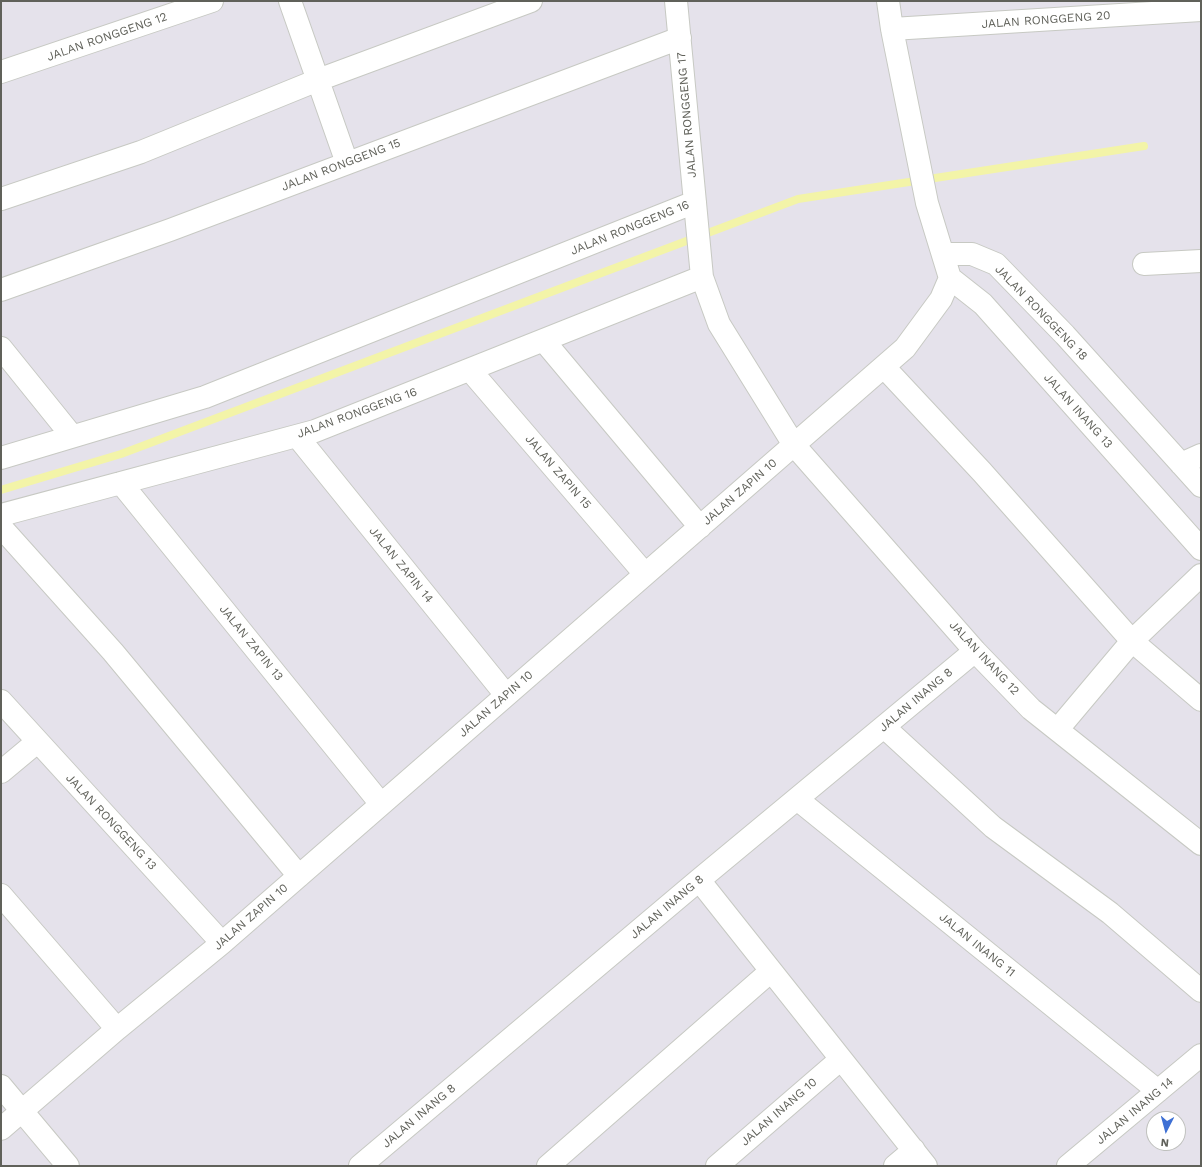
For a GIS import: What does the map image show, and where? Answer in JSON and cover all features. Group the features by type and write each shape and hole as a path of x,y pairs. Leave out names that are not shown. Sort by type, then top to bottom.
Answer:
{"street":[{"name":"JALAN RONGGENG 12","path":"1,72 212,1"},
{"path":"290,1 346,163"},
{"path":"1,199 141,152 318,80 531,1"},
{"name":"JALAN RONGGENG 17","path":"676,1 702,277 719,324 794,445"},
{"path":"888,1 892,29 926,196 950,278"},
{"name":"JALAN RONGGENG 20","path":"892,29 1201,10"},
{"name":"JALAN RONGGENG 15","path":"1,290 170,230 680,38"},
{"name":"JALAN RONGGENG 16","path":"1,458 205,397 696,211"},
{"name":"JALAN RONGGENG 18","path":"944,254 972,254 996,264 1065,335 1201,486"},
{"path":"1144,264 1201,261"},
{"name":"JALAN RONGGENG 16","path":"1,514 315,431 702,277"},
{"name":"JALAN ZAPIN 10","path":"1,1128 117,1029 222,943 884,367 905,348 941,299 950,278"},
{"name":"JALAN INANG 13","path":"950,278 983,304 1201,549"},
{"path":"544,341 700,527"},
{"path":"1,348 72,436"},
{"path":"884,367 982,472 1132,641 1201,700"},
{"name":"JALAN ZAPIN 15","path":"470,370 645,574"},
{"name":"JALAN ZAPIN 14","path":"297,436 506,695"},
{"name":"JALAN INANG 12","path":"794,445 975,651 1031,709 1201,844"},
{"path":"1181,464 1201,455"},
{"name":"JALAN ZAPIN 13","path":"122,482 381,804"},
{"path":"1,527 113,652 299,876"},
{"path":"1058,729 1132,641 1201,575"},
{"name":"JALAN INANG 8","path":"365,1165 699,880 975,651"},
{"name":"JALAN RONGGENG 13","path":"1,702 222,943"},
{"path":"884,727 993,827 1110,912 1201,991"},
{"path":"1,772 37,742"},
{"name":"JALAN INANG 11","path":"797,799 1158,1091"},
{"path":"699,880 920,1158 895,1166"},
{"path":"1,895 117,1029"},
{"path":"548,1166 771,970"},
{"name":"JALAN INANG 14","path":"1068,1166 1201,1055"},
{"name":"JALAN INANG 10","path":"717,1166 841,1059"},
{"path":"1,1086 68,1166"}],"waterway":[{"path":"1,490 121,454 798,199 1144,146"}]}
